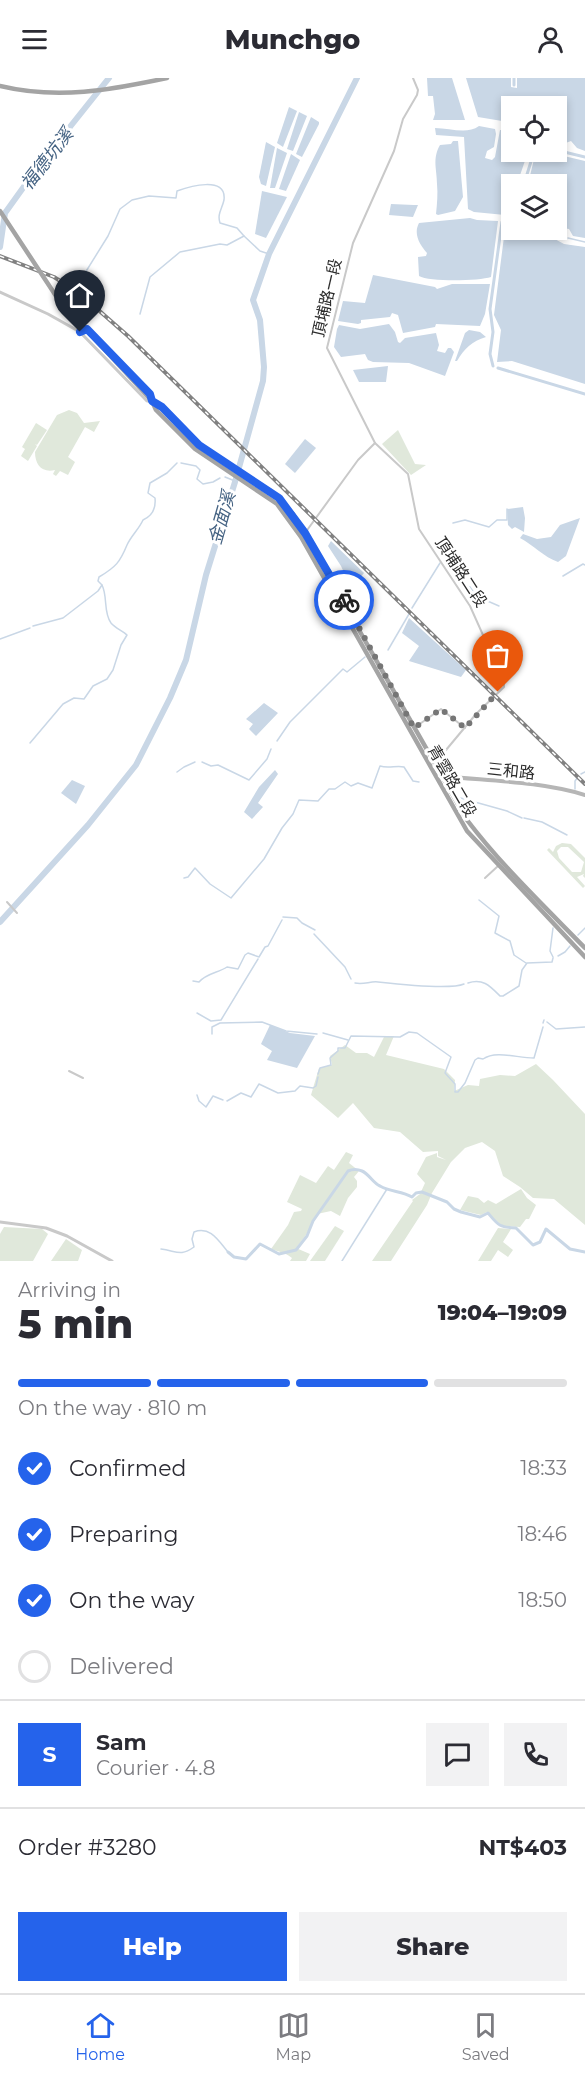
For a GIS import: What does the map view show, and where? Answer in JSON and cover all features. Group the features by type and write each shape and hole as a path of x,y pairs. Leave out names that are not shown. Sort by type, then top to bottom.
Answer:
{"main road":[{"path":"0,86 30,92 75,93 118,89 167,78"},
{"path":"0,211 57,299 152,401 162,407 199,445 244,478"},
{"path":"152,401 156,410 195,449 227,471 244,478"},
{"name":"青雲路二段","path":"244,478 277,504 303,535 467,820 585,957"},
{"name":"青雲路二段","path":"303,535 430,769 467,831 498,866 529,891 585,948"},
{"name":"三和路","path":"434,776 536,785 585,795"}],"street":[{"name":"頂埔路一段","path":"375,442 327,348 353,243 394,151 403,118 417,95 418,90 413,78"},
{"path":"0,292 80,332 147,401 152,401 150,394 87,329 80,332"},
{"name":"頂埔路二段","path":"375,442 408,474 419,529 474,612 504,682 504,687 492,697 430,769"},
{"path":"303,535 358,460 375,442"},
{"path":"414,728 441,709 465,728"},
{"path":"485,878 498,866"},
{"path":"7,902 17,913"},
{"path":"69,1071 83,1078"},
{"path":"0,1222 46,1228 67,1236 112,1261"}],"shaded area":[{"path":"69,410 77,413 84,423 100,421 94,432 85,427 68,457 75,462 68,475 60,471 56,476 53,474 55,470 50,471 40,467 36,461 35,452 57,415"},
{"path":"36,423 47,430 37,445 35,444 37,446 28,461 21,456 25,449 22,447"},
{"path":"398,430 415,464 426,465 411,475 382,444"},
{"path":"562,843 571,844 585,858 585,878 584,874 577,877 585,886 583,888 547,850 549,848 553,852 556,846","holes":["561,847 568,847 584,862 581,872 572,872 559,858 557,851"]},
{"path":"394,1036 386,1055 444,1069 455,1080 454,1091 468,1085 479,1086 480,1079 500,1075 515,1076 536,1064 553,1080 585,1114 585,1225 554,1199 533,1198 503,1176 495,1151 482,1142 465,1148 451,1162 391,1261 372,1261 412,1200 420,1194 425,1183 417,1174 426,1157 437,1153 437,1157 446,1160 438,1156 438,1151 423,1152 400,1132 374,1128 353,1103 338,1118 311,1095 319,1068 332,1065 330,1056 345,1045 356,1053 367,1053 374,1057 384,1037"},
{"path":"346,1152 353,1155 349,1163 359,1171 354,1177 357,1187 348,1198 340,1216 331,1211 317,1214 296,1248 310,1254 306,1261 290,1261 292,1258 289,1256 271,1249 294,1212 302,1209 287,1202 300,1175 316,1183 328,1166 334,1170"},
{"path":"521,1189 536,1205 529,1219 526,1219 520,1227 502,1226 487,1212 481,1215 460,1210 468,1196 478,1198 484,1203 488,1200 496,1204"},
{"path":"335,1226 344,1231 325,1261 310,1261"},
{"path":"4,1227 42,1229 48,1234 33,1261 0,1261 0,1234"},
{"path":"498,1228 511,1229 503,1242 513,1250 508,1257 498,1250 491,1261 478,1261"},
{"path":"66,1239 82,1250 78,1261 51,1261"}],"water":[{"path":"427,78 452,78 465,120 433,120 435,114 433,96 428,96"},
{"path":"466,78 511,78 511,87 517,88 517,78 585,78 585,151 577,148 571,141 567,142 567,96 501,96 501,121 478,117"},
{"path":"289,107 297,111 283,147 277,143"},
{"path":"299,112 307,116 293,151 287,149"},
{"path":"311,117 319,124 302,157 296,154"},
{"path":"479,126 495,129 494,147 487,151 485,158 492,160 495,157 501,130 501,162 525,162 520,174 501,174 501,215 474,212 468,209 464,137 436,135 435,128 464,131"},
{"path":"453,141 458,141 463,197 455,211 438,215 436,214 436,155 440,145 451,144"},
{"path":"266,142 275,147 266,186 261,184 259,177"},
{"path":"277,148 287,153 275,188 270,188"},
{"path":"291,154 300,160 286,191 279,189"},
{"path":"567,157 585,161 585,238 573,236 567,229 567,174 530,174 533,162 567,162"},
{"path":"262,191 287,197 266,238 255,234"},
{"path":"391,204 418,205 413,217 389,215"},
{"path":"470,218 498,221 491,277 454,280 419,276 418,257 426,256 427,253 417,235 419,223"},
{"path":"504,240 557,240 564,244 585,247 585,384 512,361 497,362 501,330 494,315"},
{"path":"373,275 437,289 452,284 490,284 485,314 480,326 436,324 435,327 403,333 398,315 392,313 390,317 361,320 358,324 338,321 343,301 365,303"},
{"path":"389,324 400,343 405,338 436,333 439,345 437,351 445,353 448,348 451,348 454,352 445,376 409,363 373,362 368,360 365,354 341,357 334,347 339,325 360,329"},
{"path":"469,330 480,332 486,337 469,346 455,361 465,333"},
{"path":"388,366 386,382 359,382 353,370"},
{"path":"305,439 316,448 295,473 285,464"},
{"path":"523,507 524,532 515,527 512,529 508,525 507,509"},
{"path":"580,518 566,556 558,562 520,538 523,534 537,539 551,537 560,525"},
{"path":"331,541 364,573 351,588 328,546"},
{"path":"409,618 466,670 461,677 409,661 419,646 402,633"},
{"path":"264,703 278,713 256,736 249,729 253,724 246,719"},
{"path":"275,770 278,774 258,803 263,807 252,819 244,812 259,787"},
{"path":"72,780 85,786 76,804 61,793"},
{"path":"270,1025 290,1033 315,1036 297,1068 267,1060 272,1051 261,1044"}],"waterway":[{"name":"福德坑溪","path":"0,247 5,213 38,167 109,78"},
{"name":"金面溪","path":"0,922 88,825 136,765 170,698 186,660 206,575 263,381 260,320 253,300 269,254 357,78"},
{"path":"514,78 514,85"},
{"path":"567,153 585,157"},
{"path":"527,174 531,162"},
{"path":"85,273 108,236 120,209 132,200 149,196 176,198 177,191 189,187 206,185 219,187 223,192 224,200 219,214 220,223 237,228 244,236"},
{"path":"493,366 490,354 493,332 490,309 501,229"},
{"path":"140,314 150,277 180,252 220,244 227,245 244,236 260,251 269,254"},
{"path":"568,238 585,242"},
{"path":"498,368 585,394"},
{"path":"33,626 63,618 98,591 102,585 98,581 99,577 117,564 143,520 153,511 155,498 148,493 150,483 167,473 177,463"},
{"path":"181,463 196,466 200,470 197,479 203,484 220,478"},
{"path":"225,477 235,481"},
{"path":"453,523 465,520 489,527 497,520 507,520 507,509"},
{"path":"412,608 440,563"},
{"path":"563,576 585,565"},
{"path":"455,578 462,585 470,587 476,596 499,606"},
{"path":"30,743 63,704 74,698 84,699 93,686 107,679 113,670 121,645 127,635 113,625 109,619 102,585"},
{"path":"388,650 409,614"},
{"path":"0,639 30,628"},
{"path":"277,741 290,722 343,669 347,672 365,657"},
{"path":"202,762 211,766 218,765 249,780 267,759 271,749"},
{"path":"177,772 195,762"},
{"path":"184,878 188,877 195,868 210,884 231,898 264,859 293,814 299,800 318,801 329,789 335,789 345,782 351,786 358,783 372,788 380,766 404,767 413,781 419,782"},
{"path":"581,774 585,772"},
{"path":"575,789 575,781 578,777"},
{"path":"457,797 507,811 522,818"},
{"path":"524,818 542,822 567,835"},
{"path":"479,900 499,916 495,933 510,941 514,955 526,963"},
{"path":"283,917 297,918 315,930"},
{"path":"193,981 199,982 227,967 238,969 248,953 259,957 268,946 282,920"},
{"path":"553,928 550,951 553,957"},
{"path":"578,935 585,928"},
{"path":"314,934 345,967 351,979"},
{"path":"558,956 570,946"},
{"path":"468,983 482,982 503,996 519,986 522,970 527,963 552,962 553,958"},
{"path":"197,1013 211,1021 221,1020 258,959"},
{"path":"355,983 375,982 435,987 464,984"},
{"path":"212,1034 212,1027 220,1023 262,1022 286,1031 317,1034"},
{"path":"547,1022 556,1029 585,1027"},
{"path":"318,1074 320,1068 331,1065 330,1058 338,1051 338,1048 345,1048 351,1036 400,1037 409,1032 417,1033 451,1057 445,1073 455,1084 455,1092 458,1092 478,1058 483,1059 494,1055 534,1058 543,1027"},
{"path":"323,1033 348,1040"},
{"path":"227,1101 241,1093 251,1097 259,1084 278,1093 295,1091 300,1086 313,1088 316,1086 318,1077"},
{"path":"197,1095 199,1101 206,1107 213,1096 223,1100"},
{"path":"228,1252 234,1257 246,1259 260,1244 279,1254 296,1250 348,1171 355,1170 364,1172 378,1185 412,1197 422,1192 447,1202 461,1212 480,1217 488,1213 500,1225 516,1228 533,1245 540,1242 546,1229 570,1249 585,1252"},
{"path":"342,1261 387,1189"},
{"path":"161,1249 185,1252 194,1247 192,1239 194,1232 205,1231 213,1235 228,1252"}],"railway":[{"path":"0,256 54,277 79,293 128,336 585,784"}],"way so far":[{"path":"344,600 414,728 441,709 465,728 498,692"}],"route":[{"path":"80,332 87,329 150,394 152,401 162,407 199,445 279,498 293,514 344,600"}]}
